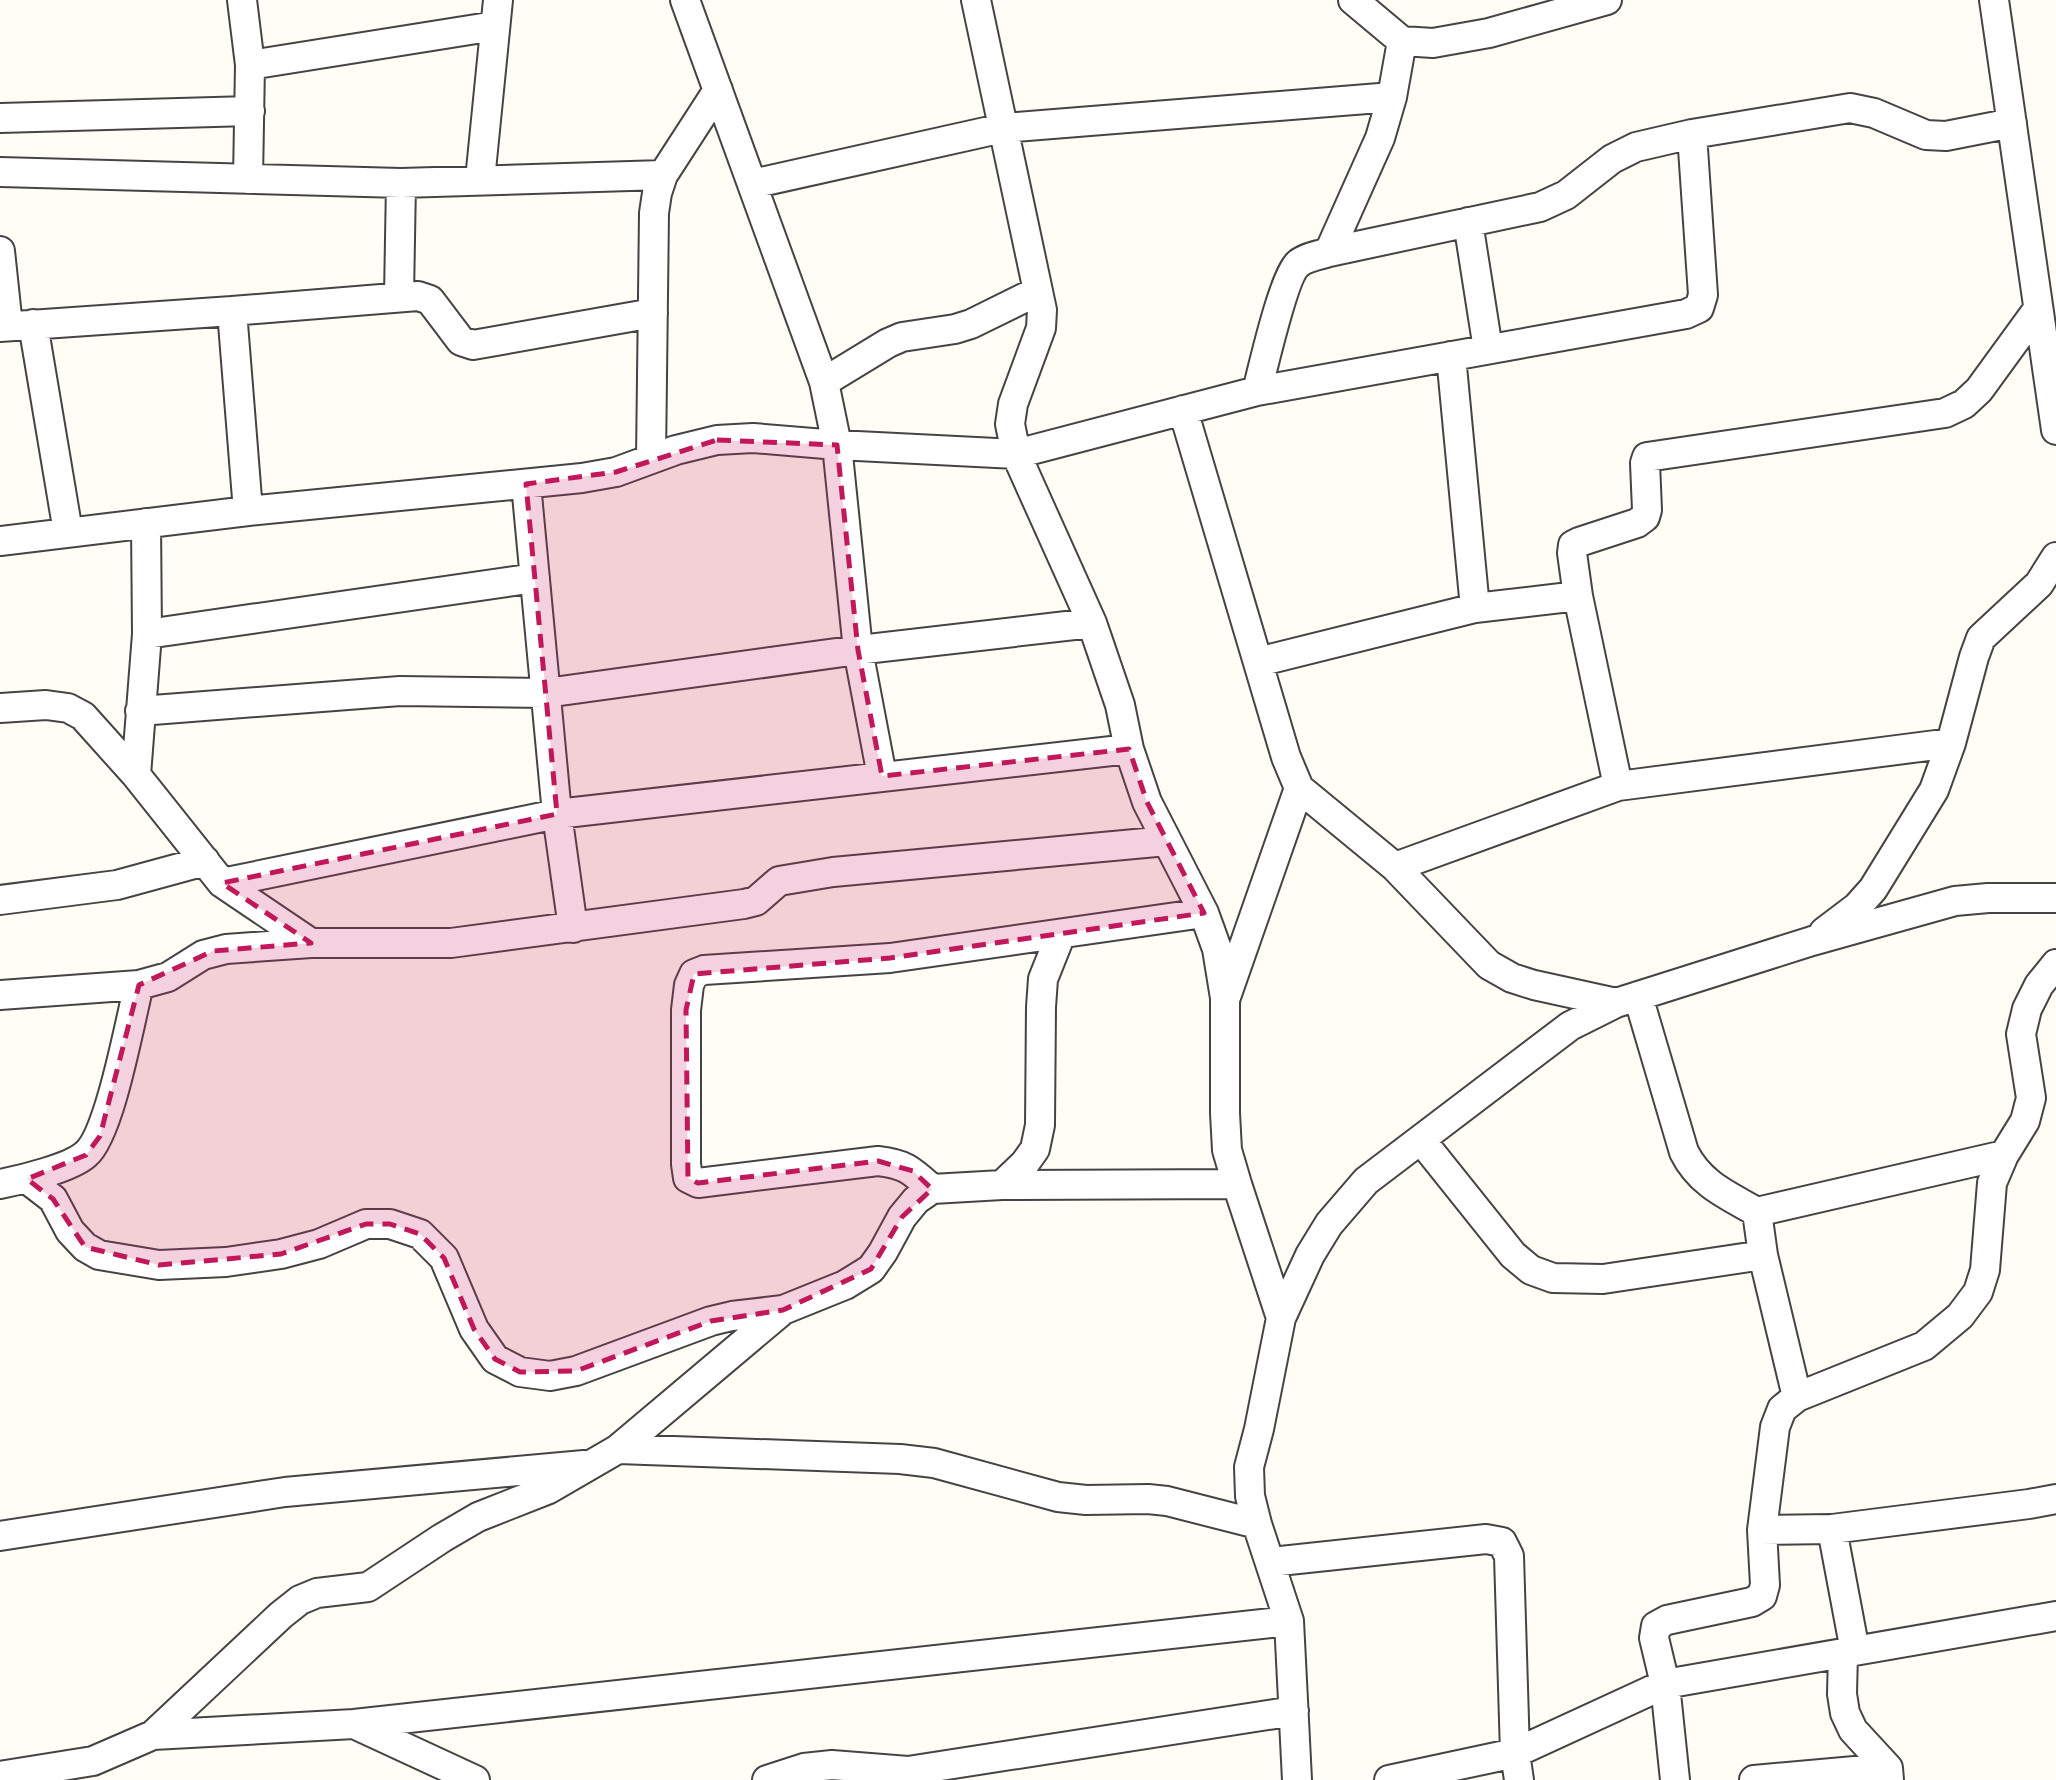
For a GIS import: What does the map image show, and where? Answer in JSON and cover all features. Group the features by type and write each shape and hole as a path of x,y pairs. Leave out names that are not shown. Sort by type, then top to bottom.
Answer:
{"street":[{"path":"242,0 250,65 248,179"},
{"path":"685,0 824,382 837,445 858,650 882,776"},
{"path":"976,0 1042,310 1041,328 1013,404 1010,424 1016,454 1093,623 1120,705 1129,749 1147,802 1204,913 1217,949 1225,998 1227,1150 1281,1318"},
{"path":"1353,0 1402,41 1433,43 1489,33 1607,0"},
{"path":"1994,0 2056,430"},
{"path":"250,65 496,13 480,180"},
{"path":"1329,252 1380,138 1392,97 1402,41"},
{"path":"651,459 654,213 657,192 663,175 718,90"},
{"path":"752,184 1003,128 1392,97"},
{"path":"1256,391 1291,272 1299,262 1329,252 1540,207 1566,195 1612,159 1636,147 1692,134 1850,108 1874,113 1926,135 1946,136 2012,123"},
{"path":"0,118 250,111"},
{"path":"0,541 248,511 582,478 616,472 676,450 717,440 753,438 1016,454 1256,391 1686,314 1699,308 1703,295 1692,134"},
{"path":"0,172 401,183 663,175"},
{"path":"399,296 401,183"},
{"path":"1468,222 1488,349"},
{"path":"0,251 14,326 68,533"},
{"path":"824,382 902,337 971,324 1038,291"},
{"path":"14,326 418,296 430,300 461,341 473,345 653,313"},
{"path":"1618,786 1578,596 1572,553 1573,545 1579,542 1637,523 1645,517 1647,457 1945,413 1964,404 1979,390 2038,309"},
{"path":"232,311 248,511"},
{"path":"1451,356 1475,608"},
{"path":"1184,410 1286,757 1299,788 1395,867 1489,965 1512,978 1534,985 1627,999"},
{"path":"526,484 557,814 573,928"},
{"path":"136,775 147,634 146,523"},
{"path":"1812,941 1857,907 1873,889 1934,790 1951,743 1981,638 2039,584 2056,557"},
{"path":"147,634 535,578"},
{"path":"1258,662 1475,608 1578,596"},
{"path":"140,711 400,691 545,693 858,650 1093,623"},
{"path":"0,708 47,705 68,708 83,716 136,775 222,883 311,943"},
{"path":"1395,867 1618,786 1951,743"},
{"path":"222,883 557,814 1129,749"},
{"path":"1225,998 1299,788"},
{"path":"0,995 139,985 168,976 203,955 226,949 311,943 451,943 744,904 756,901 779,881 833,872 1167,841"},
{"path":"0,901 117,885 205,861"},
{"path":"1297,1780 1289,1621 1257,1524 1250,1496 1249,1467 1262,1417 1281,1318 1310,1255 1329,1224 1366,1181 1570,1026 1627,999 1812,941 1955,901 2056,898"},
{"path":"932,1189 913,1171 896,1163 878,1161 698,1184 688,1178 686,1010 689,985 694,974 704,970 890,958 1204,913"},
{"path":"1002,1185 1035,1149 1040,1125 1043,979 1061,934"},
{"path":"1675,1780 1665,1684 1654,1637 1656,1626 1667,1620 1752,1602 1762,1596 1765,1585 1762,1530 1775,1427 1782,1409 1797,1397 1924,1346 1960,1315 1978,1292 1985,1270 1992,1183 2004,1155 2025,1121 2031,1098 2021,1034 2039,985 2056,964"},
{"path":"13,1182 86,1155 100,1136 139,985"},
{"path":"1627,999 1691,1167 1709,1185 1757,1212 2004,1155"},
{"path":"1420,1140 1513,1255 1531,1270 1553,1278 1603,1279 1763,1255"},
{"path":"13,1182 53,1199 70,1231 85,1247 99,1255 159,1265 226,1262 281,1254 318,1244 366,1224 390,1224 420,1234 444,1258 474,1329 495,1359 520,1372 550,1376 576,1371 710,1321 783,1310 845,1284 871,1269 902,1217 916,1200 932,1189 1002,1185 1237,1184"},
{"path":"1757,1212 1763,1255 1797,1397"},
{"path":"0,1776 88,1770 153,1735 300,1600 317,1593 368,1587 478,1517 549,1489 618,1449 783,1310"},
{"path":"618,1449 901,1459 934,1463 1058,1497 1167,1501 1257,1524"},
{"path":"0,1536 285,1492 593,1464"},
{"path":"1762,1530 1832,1529 2056,1499"},
{"path":"1832,1529 1849,1652 1842,1693 1845,1713 1853,1730 1889,1774"},
{"path":"1270,1562 1486,1539 1502,1542 1509,1556 1517,1767"},
{"path":"1389,1780 1517,1767 1665,1684 2056,1616"},
{"path":"153,1735 355,1724 1289,1621"},
{"path":"766,1780 804,1768 832,1765 908,1771 1294,1712"},
{"path":"355,1724 475,1780"},
{"path":"1754,1780 1889,1774"}],"highlighted area":[{"path":"717,440 837,445 858,650 882,776 1129,749 1147,802 1204,913 890,958 694,974 686,1010 688,1178 698,1183 878,1161 913,1171 932,1189 902,1217 871,1269 783,1310 711,1321 576,1371 520,1372 495,1359 474,1329 444,1258 420,1234 390,1224 366,1224 281,1254 159,1265 85,1247 53,1199 27,1179 86,1155 100,1136 139,985 213,951 311,943 222,883 557,814 526,484 616,472"}]}
